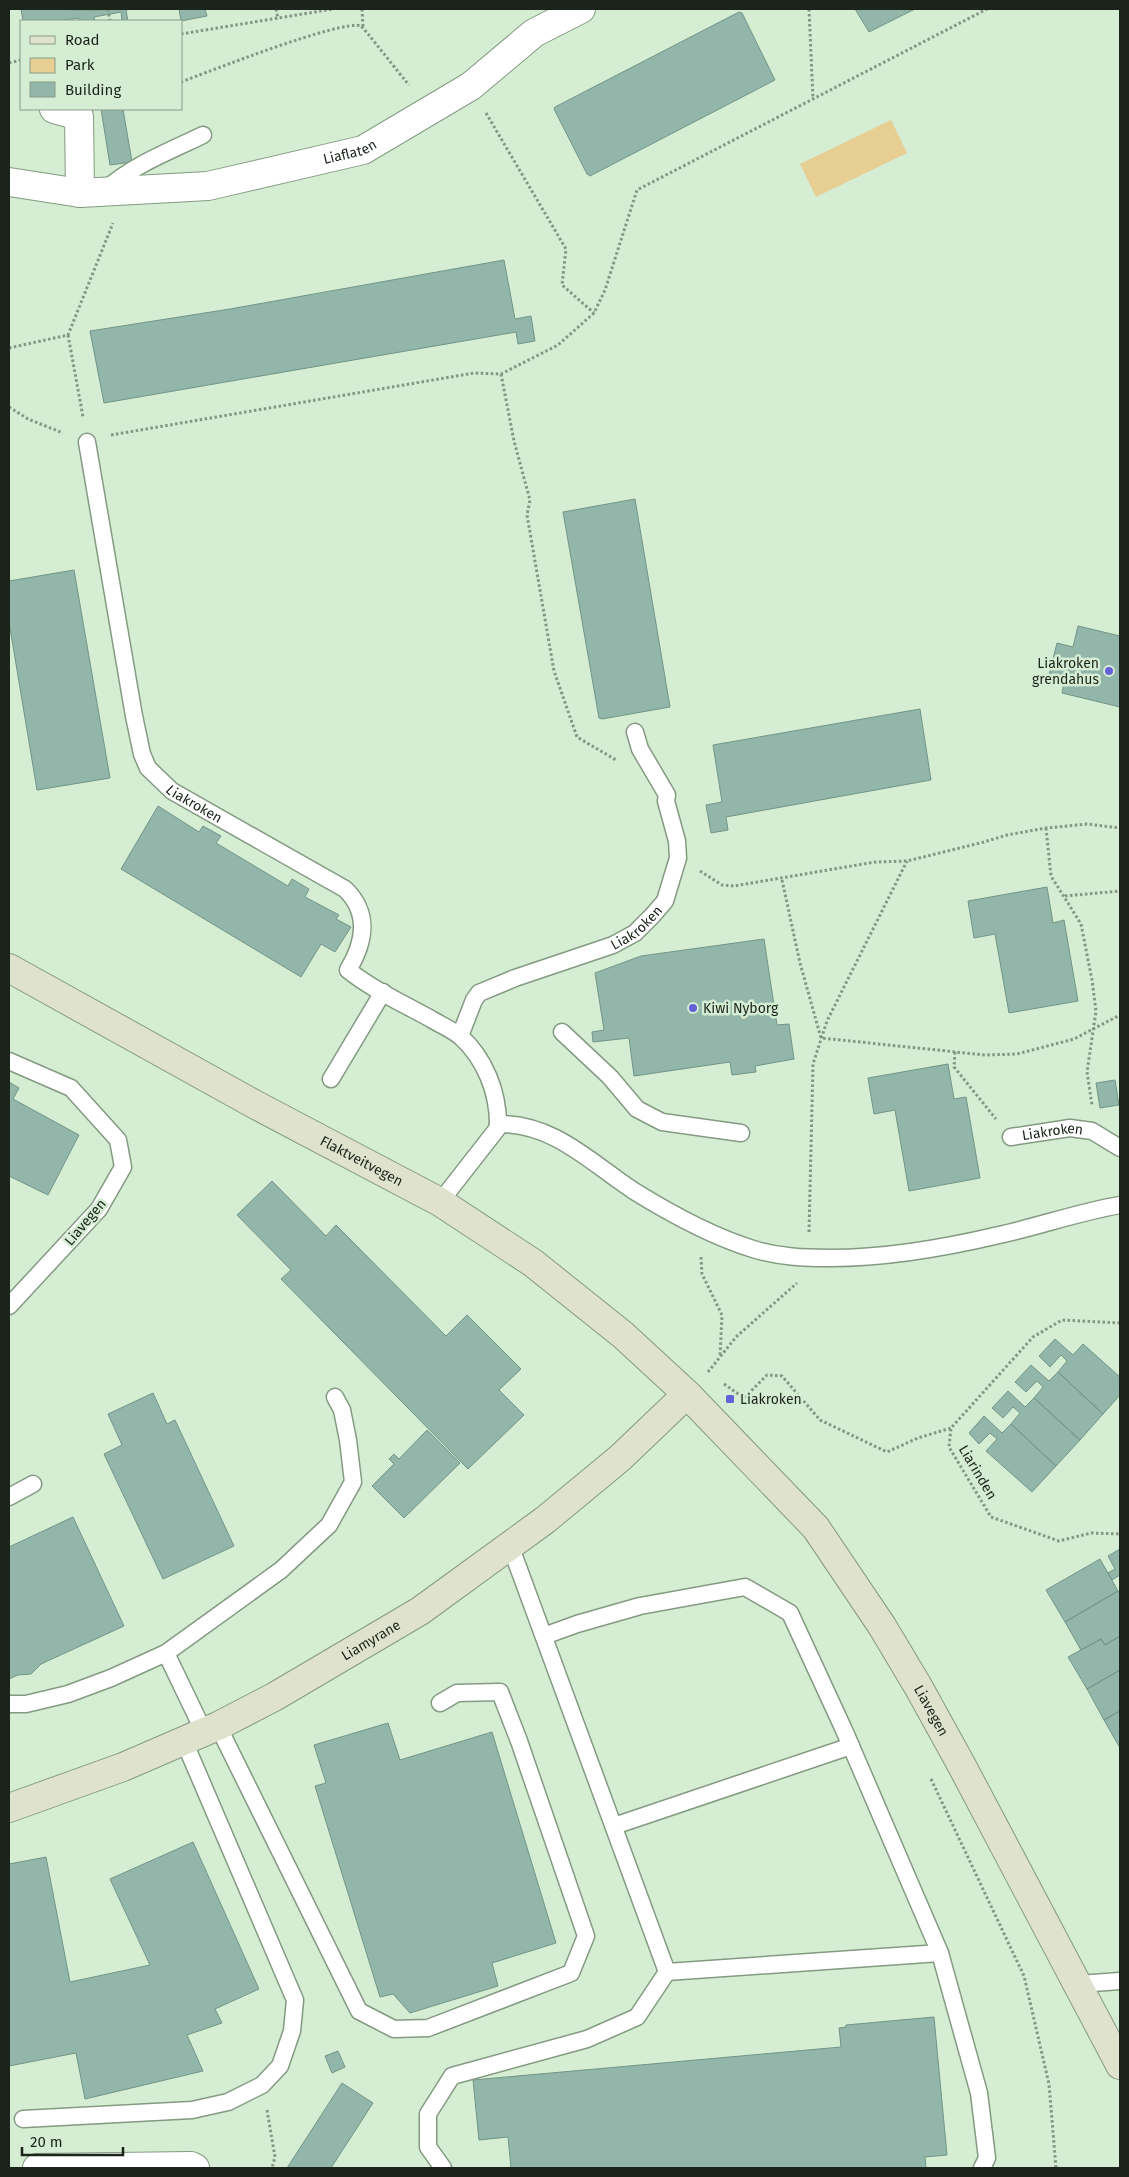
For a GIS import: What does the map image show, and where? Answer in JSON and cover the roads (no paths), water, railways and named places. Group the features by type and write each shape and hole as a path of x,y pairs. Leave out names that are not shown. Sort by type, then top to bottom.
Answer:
{"main road":[{"name":"Flaktveitvegen","path":"9,968 254,1104 440,1202 533,1263 623,1335 687,1394"},
{"name":"Liamyrane","path":"9,1808 114,1770 202,1733 274,1697 420,1611 510,1546 617,1460 687,1394"},
{"name":"Liavegen","path":"687,1394 816,1528 882,1626 924,1696 1079,1984 1120,2065"}],"street":[{"name":"Liaflaten","path":"9,182 104,191 208,186 363,150 470,86 534,33 581,9"},
{"path":"58,110 79,116 104,191"},
{"path":"38,2168 191,2166 195,2168"}],"lane":[{"path":"104,191 117,180 155,158 203,135"},
{"name":"Liakroken","path":"87,442 134,716 142,754 148,768 172,791 344,889 355,899 360,908 362,938 348,970 460,1036 471,1048 491,1082 498,1111 498,1124"},
{"name":"Liakroken","path":"460,1036 474,1000 479,993 515,978 613,945 635,933 665,901 678,858 677,841 666,801 667,795 640,749 635,732"},
{"path":"332,1079 383,992"},
{"path":"562,1032 610,1077 637,1109 662,1122 741,1133"},
{"name":"Liavegen","path":"9,1061 71,1088 118,1140 124,1167 99,1209 9,1306"},
{"path":"440,1202 470,1166 498,1124 514,1123 539,1129 575,1149 633,1190 702,1229 752,1249 785,1257 873,1257 950,1246 1120,1205"},
{"name":"Liakroken","path":"1012,1137 1070,1128 1092,1131 1120,1148"},
{"path":"9,1704 26,1704 68,1694 111,1678 166,1653 281,1570 333,1520 353,1482 342,1410 335,1397"},
{"path":"9,1497 33,1484"},
{"path":"510,1546 667,1972"},
{"path":"544,1636 577,1624 640,1606 745,1588 790,1613 851,1746 940,1953 979,2093 987,2158 982,2168"},
{"path":"23,2119 192,2110 228,2102 262,2085 280,2066 292,2031 295,2000 202,1733 166,1653"},
{"path":"202,1733 359,2011 394,2029 428,2028 571,1973 586,1936 519,1741 500,1692 457,1693 440,1703"},
{"path":"614,1826 851,1746"},
{"path":"667,1972 940,1953"},
{"path":"442,2168 428,2147 428,2114 452,2076 587,2039 637,2017 667,1972"},
{"path":"1079,1984 1120,1980"}],"place":[{"name":"Liakroken grendahus","path":"1109,671"},
{"name":"Kiwi Nyborg","path":"693,1008"},
{"name":"Liakroken","path":"730,1399"}]}
